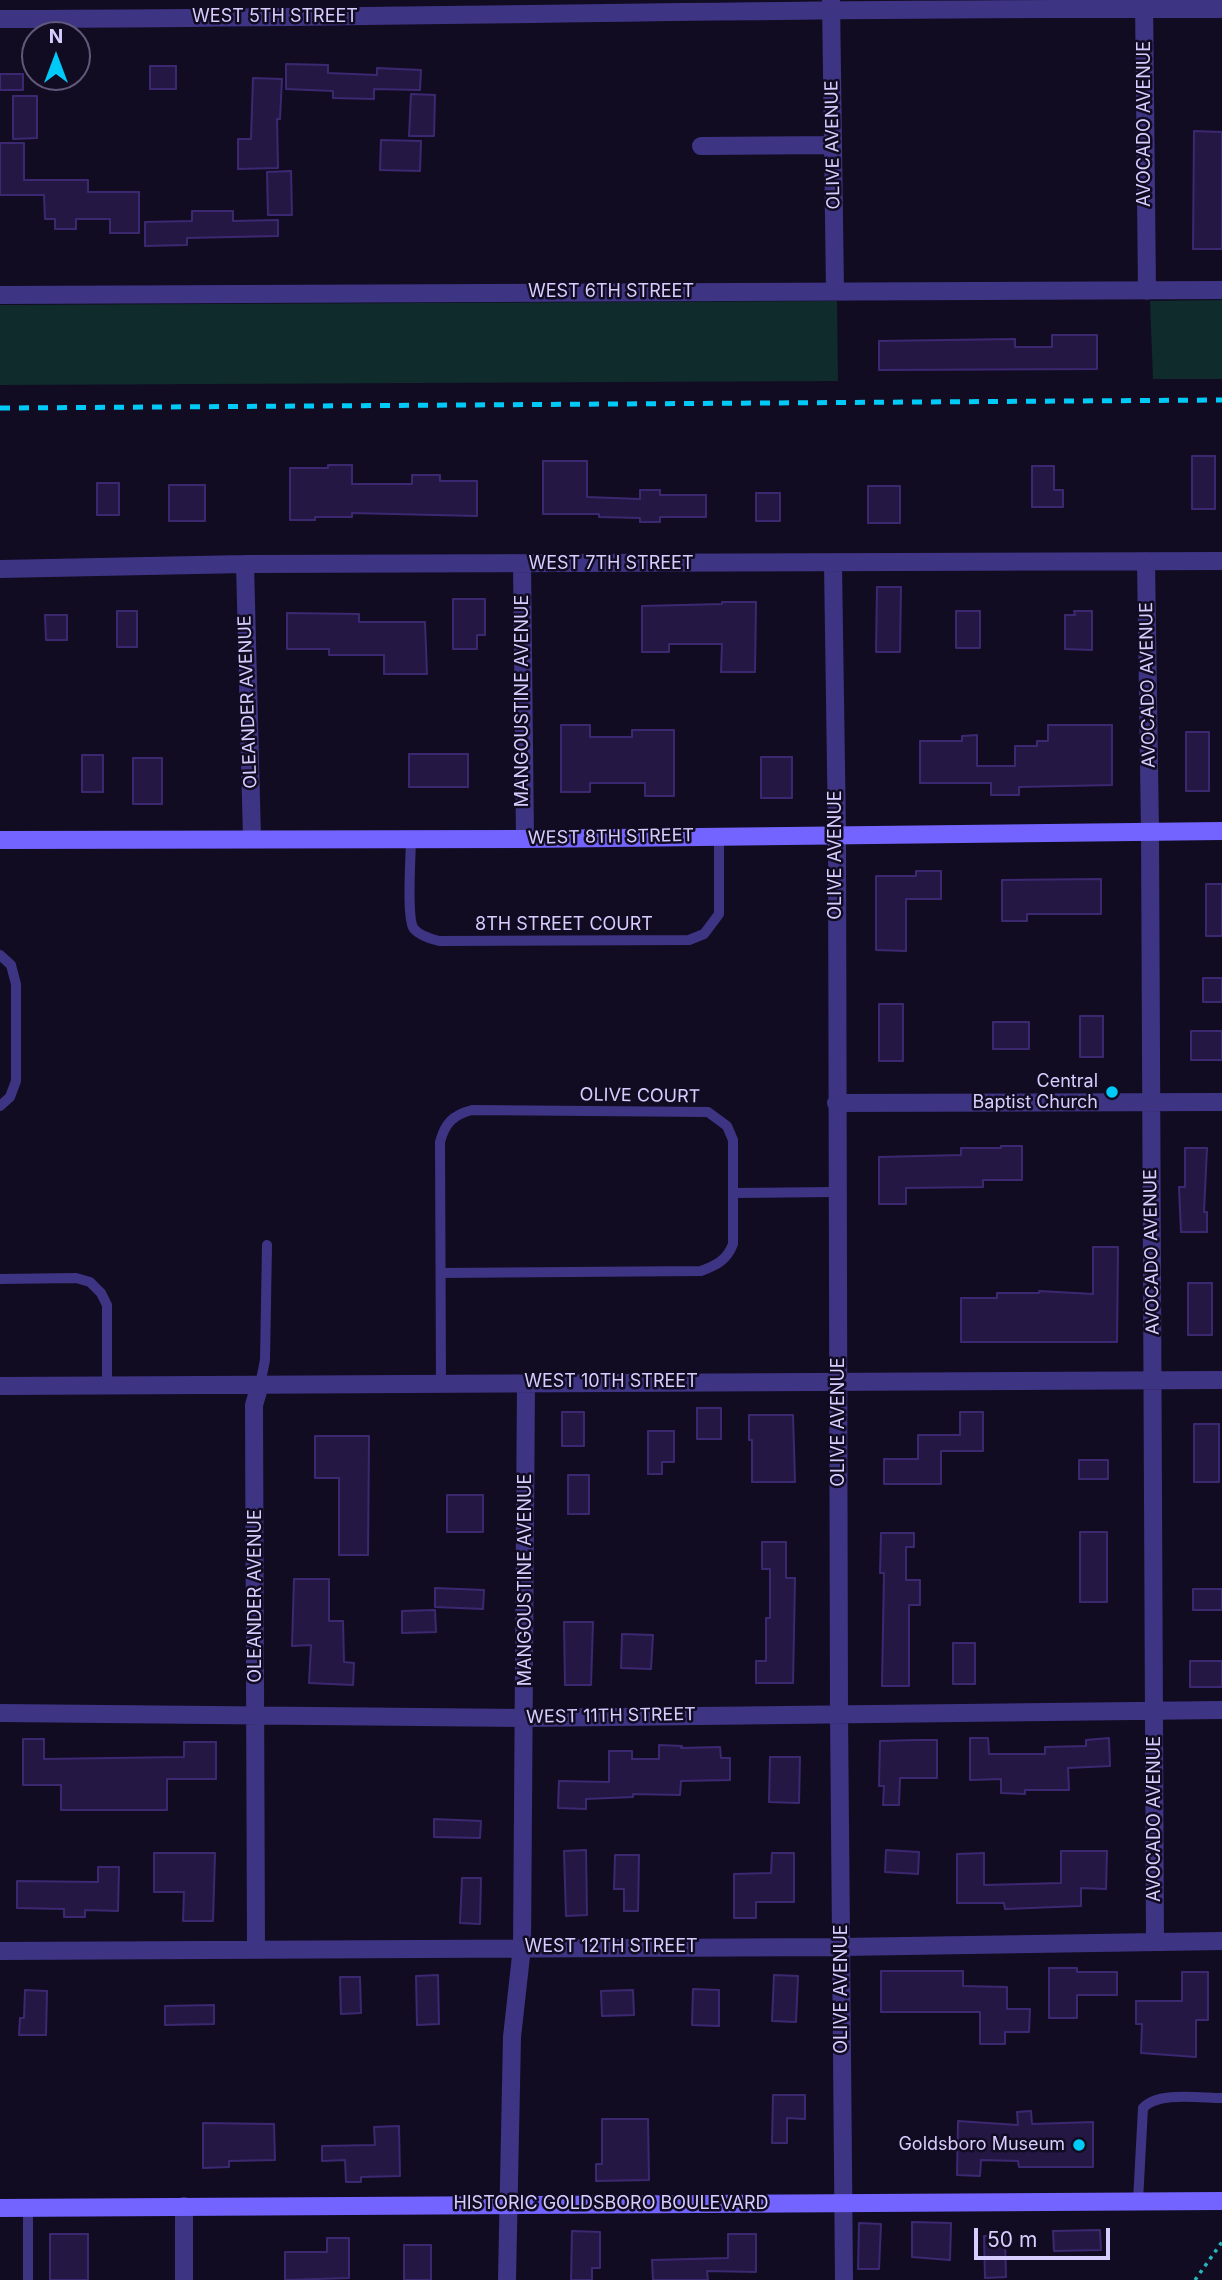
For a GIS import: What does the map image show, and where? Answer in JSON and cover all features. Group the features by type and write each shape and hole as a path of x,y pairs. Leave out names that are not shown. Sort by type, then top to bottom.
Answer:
{"street":[{"name":"WEST 5TH STREET","path":"0,19 537,15 831,5 1144,4 1222,9"},
{"name":"AVOCADO AVENUE","path":"1144,4 1147,290"},
{"name":"OLIVE AVENUE","path":"831,5 835,291"},
{"path":"701,146 833,145"},
{"name":"WEST 6TH STREET","path":"0,295 1222,289"},
{"name":"AVOCADO AVENUE","path":"1146,561 1150,832 1155,1942"},
{"name":"WEST 7TH STREET","path":"0,569 244,564 1222,561"},
{"name":"OLEANDER AVENUE","path":"244,564 253,839"},
{"name":"MANGOUSTINE AVENUE","path":"522,564 524,839"},
{"name":"OLIVE AVENUE","path":"833,564 837,834 836,1103 844,2280"},
{"name":"WEST 8TH STREET","path":"0,841 524,839 1222,831"},
{"path":"836,1103 1222,1102"},
{"name":"WEST 10TH STREET","path":"0,1386 1222,1380"},
{"name":"MANGOUSTINE AVENUE","path":"507,2280 512,2037 522,1947 526,1383"},
{"name":"OLEANDER AVENUE","path":"256,1948 254,1405 260,1385"},
{"name":"WEST 11TH STREET","path":"0,1713 525,1718 1222,1710"},
{"name":"WEST 12TH STREET","path":"0,1951 842,1947 1222,1941"},
{"name":"HISTORIC GOLDSBORO BOULEVARD","path":"0,2208 1222,2201"},
{"path":"184,2206 184,2280"}],"lane":[{"name":"8TH STREET COURT","path":"411,838 410,915 413,928 439,942 689,940 704,934 719,914 719,836"},
{"path":"0,955 11,965 16,984 16,1081 10,1097 0,1105"},
{"name":"OLIVE COURT","path":"441,1273 701,1271 718,1265 729,1255 733,1244 733,1140 727,1126 708,1112 472,1110 456,1115 444,1127 440,1142 441,1383"},
{"path":"733,1193 837,1192"},
{"name":"OLEANDER AVENUE","path":"260,1385 265,1360 267,1245"},
{"path":"0,1279 76,1278 90,1282 101,1293 107,1305 107,1385"},
{"path":"1138,2201 1143,2108 1149,2102 1163,2098 1222,2098"},
{"path":"28,2208 28,2280"}],"path":[{"path":"1195,2280 1222,2242"}],"green space":[{"path":"1222,300 1222,379 1153,379 1150,301"},
{"path":"837,301 838,381 0,385 0,305"}],"building":[{"path":"286,64 328,65 328,73 377,75 377,68 421,70 420,90 374,89 374,99 333,98 333,91 286,89"},
{"path":"150,66 176,66 176,89 150,89"},
{"path":"0,74 21,74 21,90 0,90"},
{"path":"253,78 282,79 280,119 277,119 278,168 238,169 238,139 251,139"},
{"path":"411,94 435,95 434,136 409,136"},
{"path":"13,96 37,96 37,138 13,139"},
{"path":"1194,131 1222,132 1222,249 1193,249"},
{"path":"381,140 421,141 420,171 380,170"},
{"path":"0,143 24,143 24,180 88,180 88,192 139,192 139,233 110,233 110,219 76,219 76,229 55,229 55,219 45,219 44,195 0,195"},
{"path":"291,171 292,215 268,215 267,172"},
{"path":"192,211 233,211 233,221 278,220 278,236 187,238 187,245 145,246 145,222 192,221"},
{"path":"1052,335 1097,335 1097,369 879,370 879,341 1015,339 1015,347 1052,347"},
{"path":"1192,456 1215,456 1215,509 1192,509"},
{"path":"543,461 587,461 587,497 640,499 640,490 660,490 660,495 706,495 706,517 660,517 660,522 640,522 640,518 599,517 599,514 543,514"},
{"path":"328,465 352,465 352,484 412,484 412,475 440,475 440,481 477,481 477,516 352,513 352,517 290,520 290,468 328,468"},
{"path":"1032,466 1054,466 1054,490 1063,490 1063,507 1032,507"},
{"path":"97,483 119,483 119,515 97,515"},
{"path":"169,485 205,485 205,521 169,521"},
{"path":"868,486 900,486 900,523 868,523"},
{"path":"756,493 780,493 780,521 756,521"},
{"path":"877,587 901,587 900,652 876,652"},
{"path":"453,599 485,599 485,635 477,635 477,649 453,649"},
{"path":"756,602 755,672 721,672 722,644 669,644 669,652 642,652 642,606"},
{"path":"117,611 137,611 137,647 117,647"},
{"path":"956,611 980,611 980,648 956,648"},
{"path":"1074,611 1092,611 1092,650 1065,649 1065,615 1075,615"},
{"path":"287,613 359,614 359,622 425,622 427,674 384,674 384,655 329,655 329,649 287,649"},
{"path":"45,615 67,615 67,640 46,640"},
{"path":"561,725 590,725 590,737 632,737 632,730 674,730 674,796 645,796 645,783 590,783 590,792 561,792"},
{"path":"1048,725 1112,725 1112,785 1019,787 1019,795 991,795 991,783 920,783 920,741 962,741 962,736 977,735 977,766 1015,766 1015,746 1037,746 1037,741 1048,741"},
{"path":"1186,732 1209,732 1209,791 1186,791"},
{"path":"409,754 468,754 468,787 409,787"},
{"path":"82,755 103,755 103,792 82,792"},
{"path":"761,757 792,757 792,798 761,798"},
{"path":"133,758 162,758 162,804 133,804"},
{"path":"916,871 941,871 941,899 906,899 906,951 876,950 876,876 916,876"},
{"path":"1101,879 1101,914 1027,914 1027,921 1002,921 1002,880"},
{"path":"1206,884 1222,884 1222,936 1206,936"},
{"path":"1203,978 1222,978 1222,1002 1203,1002"},
{"path":"879,1004 903,1004 903,1061 879,1061"},
{"path":"1080,1016 1103,1016 1103,1057 1080,1057"},
{"path":"993,1022 1029,1022 1029,1049 993,1049"},
{"path":"1191,1031 1222,1031 1222,1060 1191,1060"},
{"path":"1022,1146 1022,1180 983,1180 983,1187 906,1188 906,1204 879,1204 879,1157 961,1155 961,1148"},
{"path":"1185,1148 1207,1148 1204,1212 1207,1212 1207,1232 1181,1232 1179,1187 1185,1187"},
{"path":"1093,1247 1118,1247 1117,1342 961,1342 961,1298 997,1298 997,1293 1039,1291 1093,1294"},
{"path":"1188,1283 1212,1283 1212,1335 1188,1335"},
{"path":"697,1408 721,1408 721,1439 697,1439"},
{"path":"562,1412 584,1412 584,1446 562,1446"},
{"path":"960,1412 983,1412 983,1451 941,1451 941,1484 884,1484 884,1459 918,1459 918,1435 960,1435"},
{"path":"749,1415 793,1415 795,1482 752,1482"},
{"path":"1194,1424 1219,1424 1219,1482 1194,1482"},
{"path":"648,1431 674,1431 674,1462 662,1462 662,1474 648,1474"},
{"path":"315,1436 369,1436 368,1555 339,1555 339,1478 315,1478"},
{"path":"1079,1460 1108,1460 1108,1479 1079,1479"},
{"path":"568,1475 589,1475 589,1514 568,1514"},
{"path":"447,1495 483,1495 483,1532 447,1532"},
{"path":"1080,1532 1107,1532 1107,1602 1080,1602"},
{"path":"881,1533 914,1533 914,1547 906,1547 906,1580 920,1580 920,1605 909,1605 909,1686 882,1686 884,1573 880,1573"},
{"path":"762,1542 786,1542 786,1578 795,1578 793,1683 756,1683 756,1661 766,1661 766,1618 770,1618 770,1569 762,1569"},
{"path":"294,1579 329,1579 329,1621 343,1621 344,1662 354,1663 353,1685 309,1683 311,1645 292,1646"},
{"path":"435,1588 484,1590 483,1609 435,1607"},
{"path":"1193,1589 1222,1589 1222,1610 1193,1610"},
{"path":"435,1610 436,1632 402,1633 402,1611"},
{"path":"564,1622 593,1622 591,1685 565,1685"},
{"path":"622,1634 653,1635 651,1669 621,1668"},
{"path":"953,1643 975,1643 975,1684 953,1684"},
{"path":"1190,1661 1222,1661 1222,1687 1190,1687"},
{"path":"970,1738 988,1738 989,1754 1045,1754 1045,1747 1086,1746 1086,1740 1109,1738 1110,1766 1068,1768 1069,1790 1001,1793 1001,1779 970,1780"},
{"path":"23,1739 44,1739 44,1759 184,1757 184,1742 216,1742 216,1779 167,1779 167,1810 61,1810 61,1785 23,1785"},
{"path":"937,1740 937,1778 900,1778 899,1805 883,1805 884,1786 879,1786 880,1741"},
{"path":"659,1745 682,1746 681,1748 720,1747 721,1758 730,1758 730,1780 681,1781 680,1795 633,1794 633,1797 586,1799 586,1809 558,1808 559,1781 609,1782 609,1751 632,1751 632,1759 659,1759"},
{"path":"770,1757 800,1757 799,1803 769,1802"},
{"path":"434,1819 481,1821 480,1838 434,1837"},
{"path":"586,1850 587,1915 566,1916 564,1851"},
{"path":"886,1850 919,1852 918,1874 885,1872"},
{"path":"1061,1851 1107,1851 1106,1889 1081,1888 1081,1906 1005,1909 1004,1903 957,1903 957,1854 984,1853 984,1885 1061,1883"},
{"path":"154,1853 215,1853 213,1921 183,1921 184,1892 154,1892"},
{"path":"772,1853 794,1853 794,1902 756,1902 756,1918 734,1918 734,1874 771,1873"},
{"path":"615,1855 639,1855 638,1911 624,1911 624,1889 614,1889"},
{"path":"98,1867 119,1867 118,1911 85,1910 85,1917 64,1917 64,1909 17,1908 17,1881 98,1882"},
{"path":"462,1878 481,1878 480,1924 460,1923"},
{"path":"1049,1968 1077,1968 1077,1972 1117,1972 1117,1995 1077,1995 1077,2018 1049,2018"},
{"path":"881,1971 963,1971 963,1986 1007,1987 1007,2009 1030,2009 1029,2032 1005,2032 1005,2044 980,2044 980,2012 881,2012"},
{"path":"1182,1972 1208,1972 1208,2020 1196,2020 1196,2057 1141,2053 1142,2024 1136,2024 1136,2001 1182,2001"},
{"path":"438,1975 439,2024 417,2025 416,1976"},
{"path":"774,1975 798,1976 796,2022 772,2021"},
{"path":"340,1977 360,1977 361,2013 341,2014"},
{"path":"693,1989 719,1990 719,2026 692,2025"},
{"path":"25,1990 47,1991 46,2035 19,2035 20,2018 24,2018"},
{"path":"633,1990 634,2015 602,2016 601,1991"},
{"path":"214,2005 214,2024 165,2025 165,2006"},
{"path":"773,2095 805,2095 805,2119 787,2118 787,2143 772,2143"},
{"path":"1031,2111 1032,2124 1093,2122 1093,2167 1019,2167 1018,2161 981,2160 980,2176 957,2175 958,2121 1018,2125 1017,2112"},
{"path":"602,2119 648,2119 649,2180 596,2181 596,2164 602,2164"},
{"path":"203,2123 274,2124 275,2160 229,2161 229,2167 203,2168"},
{"path":"399,2126 400,2176 361,2177 361,2182 346,2182 345,2160 322,2161 322,2146 375,2145 374,2127"},
{"path":"912,2222 951,2223 950,2260 912,2257"},
{"path":"859,2223 881,2224 879,2269 858,2269"},
{"path":"1100,2230 1101,2250 1054,2251 1053,2231"},
{"path":"572,2231 600,2232 600,2268 592,2268 592,2280 571,2280"},
{"path":"50,2234 88,2234 88,2280 50,2280"},
{"path":"728,2234 756,2234 756,2272 707,2271 708,2280 653,2280 652,2260 728,2258"},
{"path":"1005,2235 1006,2277 985,2278 984,2236"},
{"path":"327,2238 349,2238 349,2278 285,2280 285,2252 327,2252"},
{"path":"404,2245 431,2245 431,2280 404,2280"}],"railway":[{"path":"0,408 1222,400"}],"place":[{"name":"Central Baptist Church","path":"1112,1092"},
{"name":"Goldsboro Museum","path":"1079,2145"}]}
